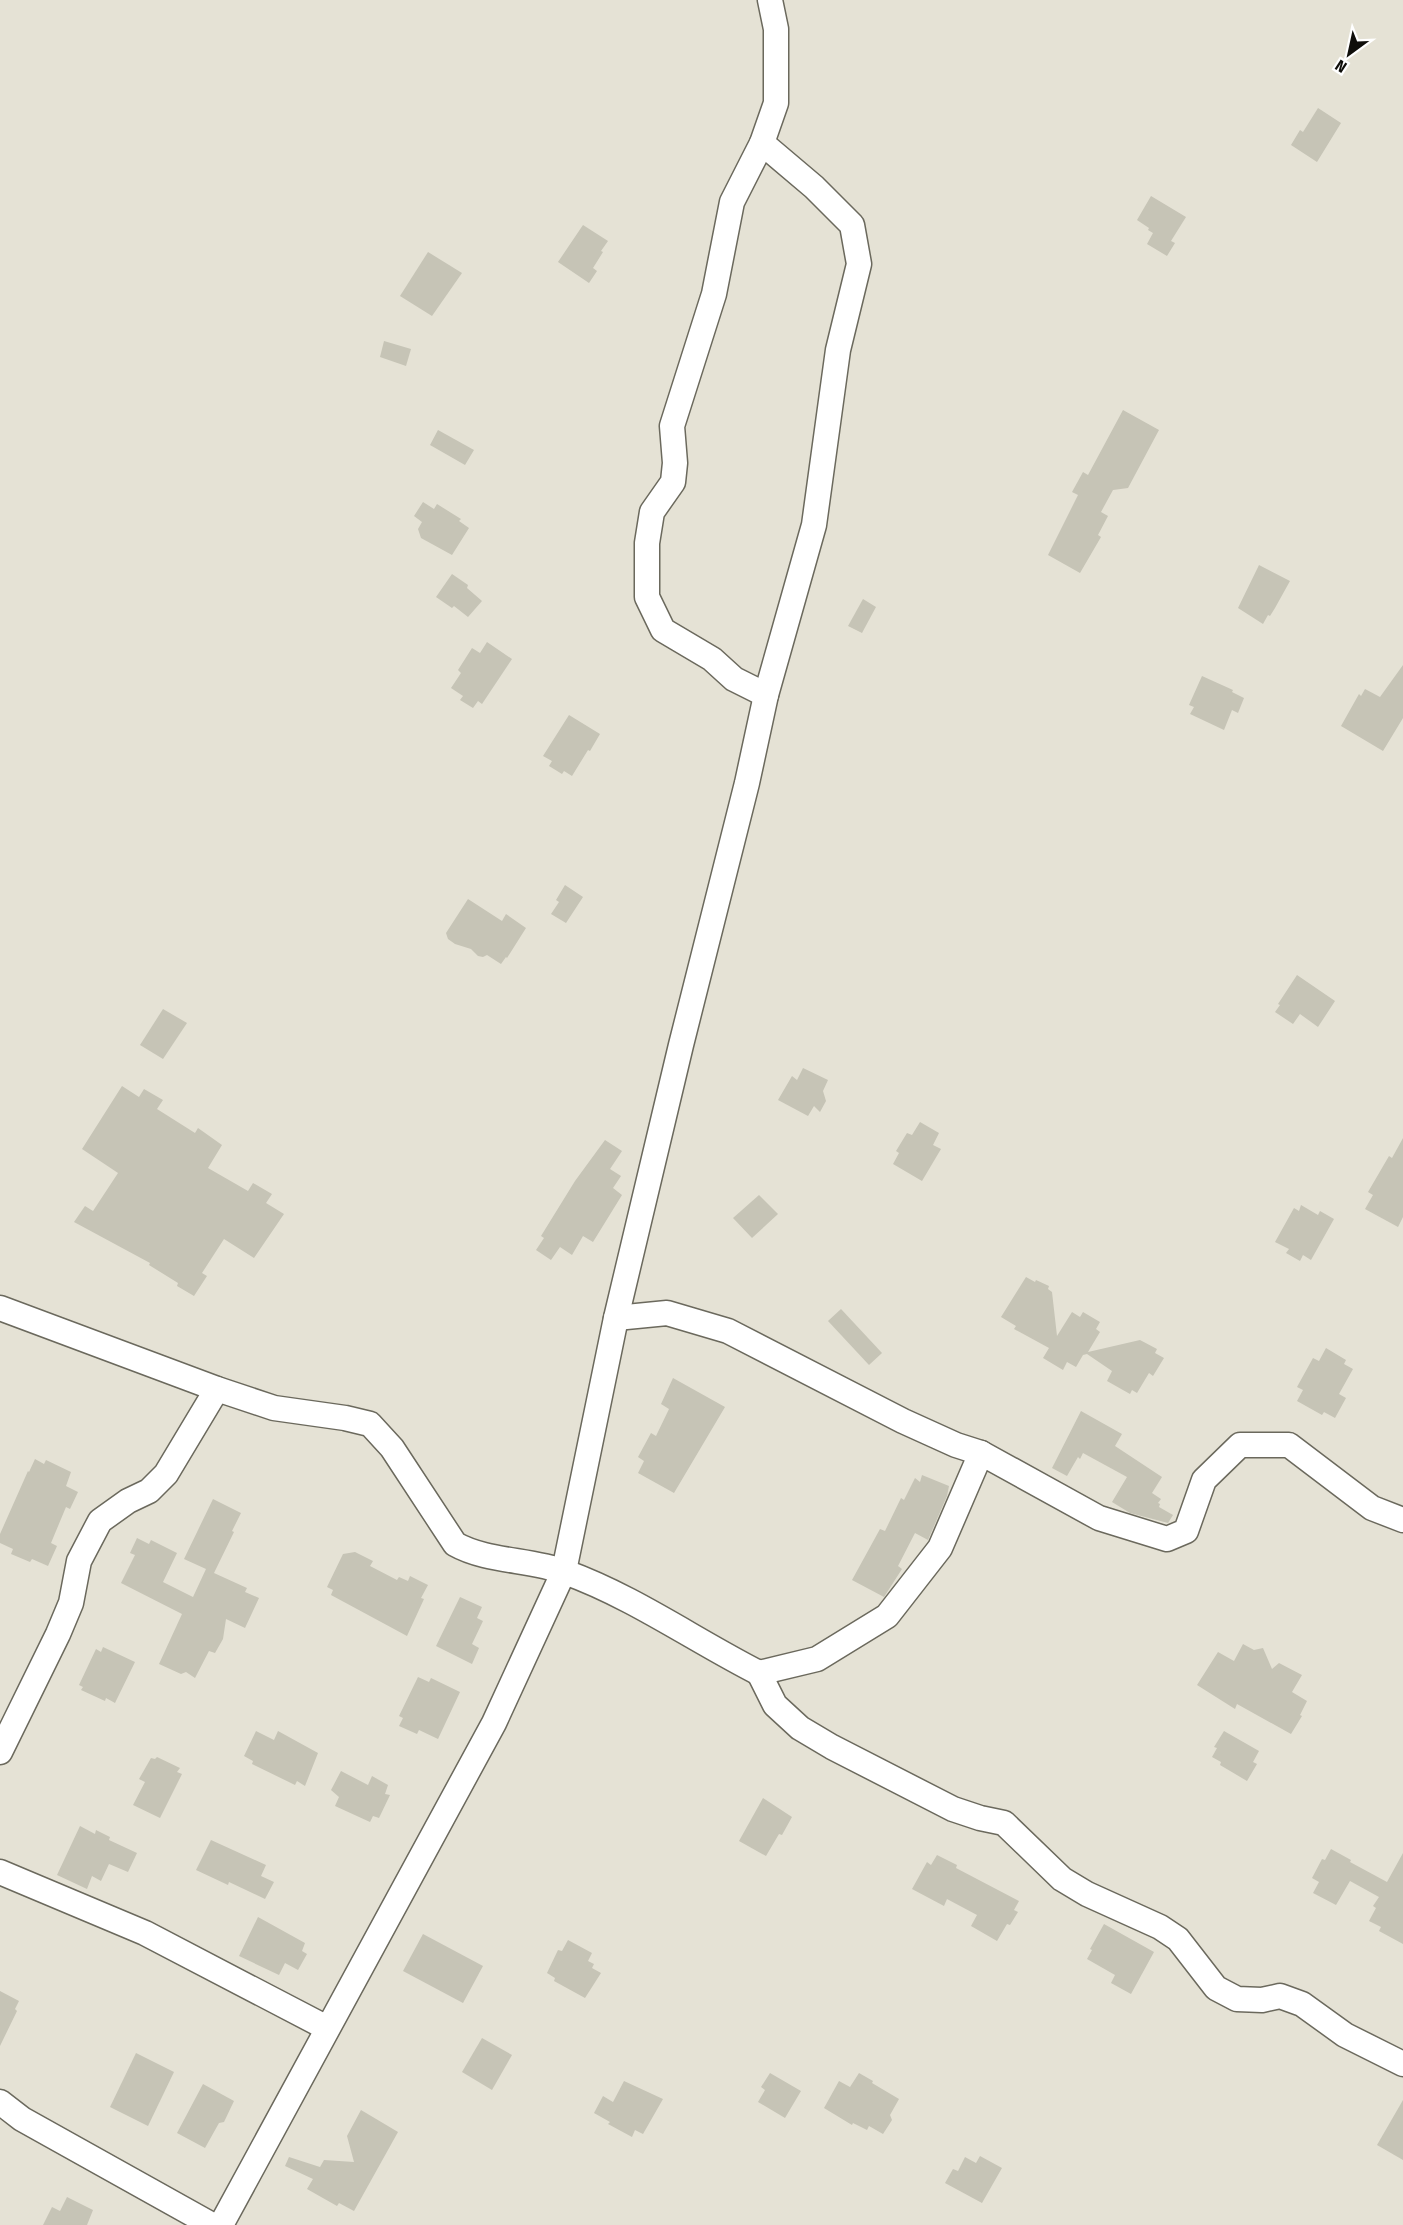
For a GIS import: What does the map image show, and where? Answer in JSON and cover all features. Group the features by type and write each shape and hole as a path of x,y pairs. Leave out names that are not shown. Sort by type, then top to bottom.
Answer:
{"street":[{"path":"766,695 734,680 712,659 663,630 647,597 647,543 652,512 673,482 675,463 672,426 714,294 732,202 762,142 776,104 776,29 770,0"},
{"path":"221,2225 494,1723 564,1571 615,1318 747,783 766,695 814,525 838,350 859,264 852,225 814,187 762,142"},
{"path":"0,1308 274,1408 345,1418 370,1424 392,1448 455,1544 470,1552 564,1571 637,1605 719,1653 759,1673 775,1705 800,1728 832,1748 953,1809 1004,1823 1062,1879 1095,1898 1160,1926 1178,1940 1216,1988 1237,1999 1262,2000 1280,1996 1302,2004 1345,2035 1403,2064"},
{"path":"615,1318 667,1313 728,1331 903,1421 956,1445 981,1453 1099,1518 1167,1539 1186,1531 1204,1480 1240,1445 1288,1445 1372,1508 1403,1520"},
{"path":"0,1752 62,1624 71,1603 78,1561 100,1521 128,1501 149,1491 166,1474 217,1389"},
{"path":"759,1673 817,1659 887,1616 940,1548 981,1453"},
{"path":"0,1872 145,1933 327,2028"},
{"path":"0,2102 22,2119 212,2225"}],"building":[{"path":"1318,108 1341,123 1317,162 1291,145 1300,130 1303,132"},
{"path":"1151,196 1186,217 1171,241 1175,243 1167,256 1147,244 1153,233 1137,220"},
{"path":"583,225 608,241 593,268 597,271 589,283 558,262"},
{"path":"428,252 462,273 432,316 400,296"},
{"path":"384,341 411,349 406,366 380,357"},
{"path":"1123,410 1159,430 1128,488 1113,490 1101,512 1108,516 1098,535 1101,537 1080,573 1048,555 1078,495 1072,492 1083,472 1088,475"},
{"path":"438,430 474,450 465,465 430,445"},
{"path":"423,502 434,509 437,504 461,519 459,521 469,528 452,555 421,538 418,529 422,522 414,516"},
{"path":"1259,565 1290,581 1263,624 1238,608"},
{"path":"452,574 468,585 467,588 482,601 468,617 454,606 452,608 436,597"},
{"path":"863,599 876,607 862,633 848,626"},
{"path":"487,642 512,659 482,704 478,701 473,708 460,700 463,696 451,688 461,673 458,670 472,648 480,653"},
{"path":"1403,665 1403,718 1383,751 1341,726 1359,694 1361,696 1365,689 1380,697"},
{"path":"1202,676 1233,690 1232,692 1244,698 1238,713 1232,710 1224,730 1190,714 1194,707 1189,705"},
{"path":"569,715 600,734 572,776 564,771 562,774 549,766 552,761 543,756"},
{"path":"565,885 583,897 566,923 551,914 559,902 556,900"},
{"path":"468,899 502,921 506,914 526,928 501,964 487,955 478,956 471,949 448,939 446,933"},
{"path":"1297,975 1335,1001 1318,1027 1300,1014 1293,1024 1275,1012"},
{"path":"163,1009 187,1023 163,1059 140,1045"},
{"path":"803,1068 828,1080 823,1091 826,1101 820,1112 814,1106 808,1116 778,1100 792,1076 797,1080"},
{"path":"122,1086 139,1097 144,1089 163,1100 157,1109 195,1133 198,1128 222,1145 208,1168 248,1191 253,1183 272,1194 266,1203 284,1214 254,1258 224,1239 202,1273 207,1276 194,1296 149,1265 150,1263 74,1222 85,1206 93,1211 118,1173 82,1149"},
{"path":"920,1122 939,1133 933,1145 941,1149 922,1181 893,1164 899,1153 896,1151 907,1133 912,1135"},
{"path":"1403,1138 1403,1217 1398,1227 1365,1209 1373,1195 1368,1192 1389,1156 1392,1158"},
{"path":"605,1140 622,1151 610,1169 621,1176 613,1188 622,1195 593,1242 583,1236 572,1255 560,1247 551,1260 536,1250 544,1238 541,1236 575,1181"},
{"path":"759,1195 778,1214 752,1238 733,1218"},
{"path":"1301,1205 1318,1215 1320,1211 1334,1219 1311,1260 1303,1255 1300,1261 1286,1253 1289,1249 1275,1242 1294,1208 1299,1211"},
{"path":"1026,1277 1049,1286 1048,1289 1052,1292 1057,1336 1072,1312 1080,1317 1083,1312 1100,1322 1096,1329 1100,1332 1088,1352 1140,1340 1157,1349 1155,1353 1164,1358 1153,1376 1149,1373 1137,1393 1132,1390 1130,1394 1107,1381 1112,1371 1087,1354 1083,1355 1076,1367 1067,1362 1063,1370 1043,1358 1049,1348 1014,1329 1016,1326 1001,1317"},
{"path":"841,1309 882,1353 869,1365 828,1321"},
{"path":"1326,1348 1346,1360 1344,1364 1353,1369 1339,1394 1346,1398 1335,1418 1324,1412 1322,1415 1297,1401 1303,1390 1297,1387 1313,1358 1319,1361"},
{"path":"673,1378 725,1407 674,1493 638,1473 644,1461 638,1457 651,1433 656,1436 669,1409 661,1404"},
{"path":"1081,1411 1122,1434 1115,1446 1162,1477 1152,1493 1161,1499 1158,1503 1159,1507 1173,1515 1168,1523 1130,1513 1112,1502 1127,1477 1083,1453 1080,1459 1078,1457 1067,1476 1052,1468"},
{"path":"35,1459 44,1464 46,1460 71,1472 66,1486 78,1492 70,1509 66,1507 51,1543 57,1546 48,1566 11,1554 13,1549 0,1543 0,1534"},
{"path":"922,1475 949,1486 947,1496 928,1540 915,1533 898,1566 902,1569 884,1597 852,1580 880,1529 885,1531 901,1498 904,1500 915,1478 920,1482"},
{"path":"213,1499 241,1513 214,1573 247,1588 245,1592 259,1598 245,1628 226,1619 223,1639 215,1653 209,1651 195,1678 186,1672 181,1674 159,1664 182,1614 121,1583 135,1555 130,1553 137,1538 149,1544 151,1540 177,1553 163,1582 193,1597 206,1569 184,1559"},
{"path":"355,1552 373,1561 370,1566 397,1580 399,1577 408,1581 410,1576 428,1585 407,1636 331,1595 333,1590 327,1587 343,1554"},
{"path":"460,1597 482,1607 477,1618 483,1621 472,1644 479,1648 472,1664 436,1646"},
{"path":"1243,1644 1254,1650 1263,1648 1272,1669 1279,1663 1302,1675 1292,1692 1307,1701 1300,1715 1302,1716 1291,1734 1237,1704 1235,1709 1197,1685 1218,1652 1234,1661"},
{"path":"103,1647 135,1662 115,1703 81,1690 83,1687 79,1685 96,1649 101,1652"},
{"path":"418,1677 429,1682 431,1678 460,1692 438,1739 419,1730 417,1734 399,1726 403,1718 399,1716"},
{"path":"256,1731 274,1740 278,1731 318,1753 305,1786 297,1781 295,1785 252,1764 253,1761 244,1756"},
{"path":"1224,1731 1259,1751 1253,1762 1257,1764 1247,1781 1220,1765 1221,1762 1212,1757 1217,1748 1214,1747"},
{"path":"157,1757 180,1768 177,1772 182,1774 160,1818 133,1805 145,1782 139,1779 151,1758"},
{"path":"341,1771 368,1785 372,1776 388,1785 385,1794 390,1795 379,1818 373,1816 370,1822 335,1806 339,1797 331,1790"},
{"path":"763,1798 792,1817 766,1856 739,1841"},
{"path":"80,1826 95,1834 96,1830 110,1837 109,1840 137,1853 128,1872 109,1864 101,1881 92,1876 87,1889 57,1875"},
{"path":"211,1840 266,1865 261,1876 274,1882 265,1899 196,1870"},
{"path":"1331,1849 1387,1882 1403,1853 1403,1944 1379,1931 1381,1927 1369,1921 1376,1908 1373,1906 1379,1897 1350,1881 1336,1905 1313,1893 1319,1882 1312,1878 1322,1859 1325,1860"},
{"path":"937,1855 957,1865 956,1868 1019,1901 1014,1910 1018,1912 1010,1925 1007,1924 997,1941 971,1926 977,1915 947,1899 944,1906 912,1889 927,1862 931,1865"},
{"path":"258,1917 305,1943 302,1951 307,1954 298,1970 285,1963 279,1975 239,1956"},
{"path":"1104,1924 1154,1952 1131,1994 1111,1983 1115,1975 1087,1959"},
{"path":"423,1934 483,1966 463,2003 403,1971"},
{"path":"568,1940 592,1953 588,1961 594,1964 592,1968 601,1973 585,1998 554,1981 555,1978 547,1973 558,1950 562,1951"},
{"path":"0,1991 19,2001 15,2009 17,2011 0,2046"},
{"path":"482,2038 512,2055 492,2090 462,2072"},
{"path":"136,2053 174,2072 148,2126 110,2107"},
{"path":"770,2073 801,2091 785,2118 758,2102 765,2090 761,2087"},
{"path":"859,2073 899,2099 890,2115 892,2120 883,2134 869,2126 867,2130 853,2123 852,2125 824,2108 839,2081 850,2087"},
{"path":"624,2081 663,2099 643,2134 635,2130 632,2137 608,2124 610,2122 594,2113 603,2096 613,2102"},
{"path":"203,2084 234,2101 224,2122 219,2123 205,2148 177,2133"},
{"path":"1403,2100 1403,2160 1377,2145"},
{"path":"361,2110 398,2132 354,2211 339,2203 337,2206 307,2189 313,2179 285,2166 289,2157 320,2167 324,2160 354,2162 347,2136"},
{"path":"980,2156 1002,2168 982,2203 945,2183 953,2169 958,2171 965,2157 976,2163"},
{"path":"67,2197 93,2210 87,2225 43,2225 52,2207 60,2211"}]}
